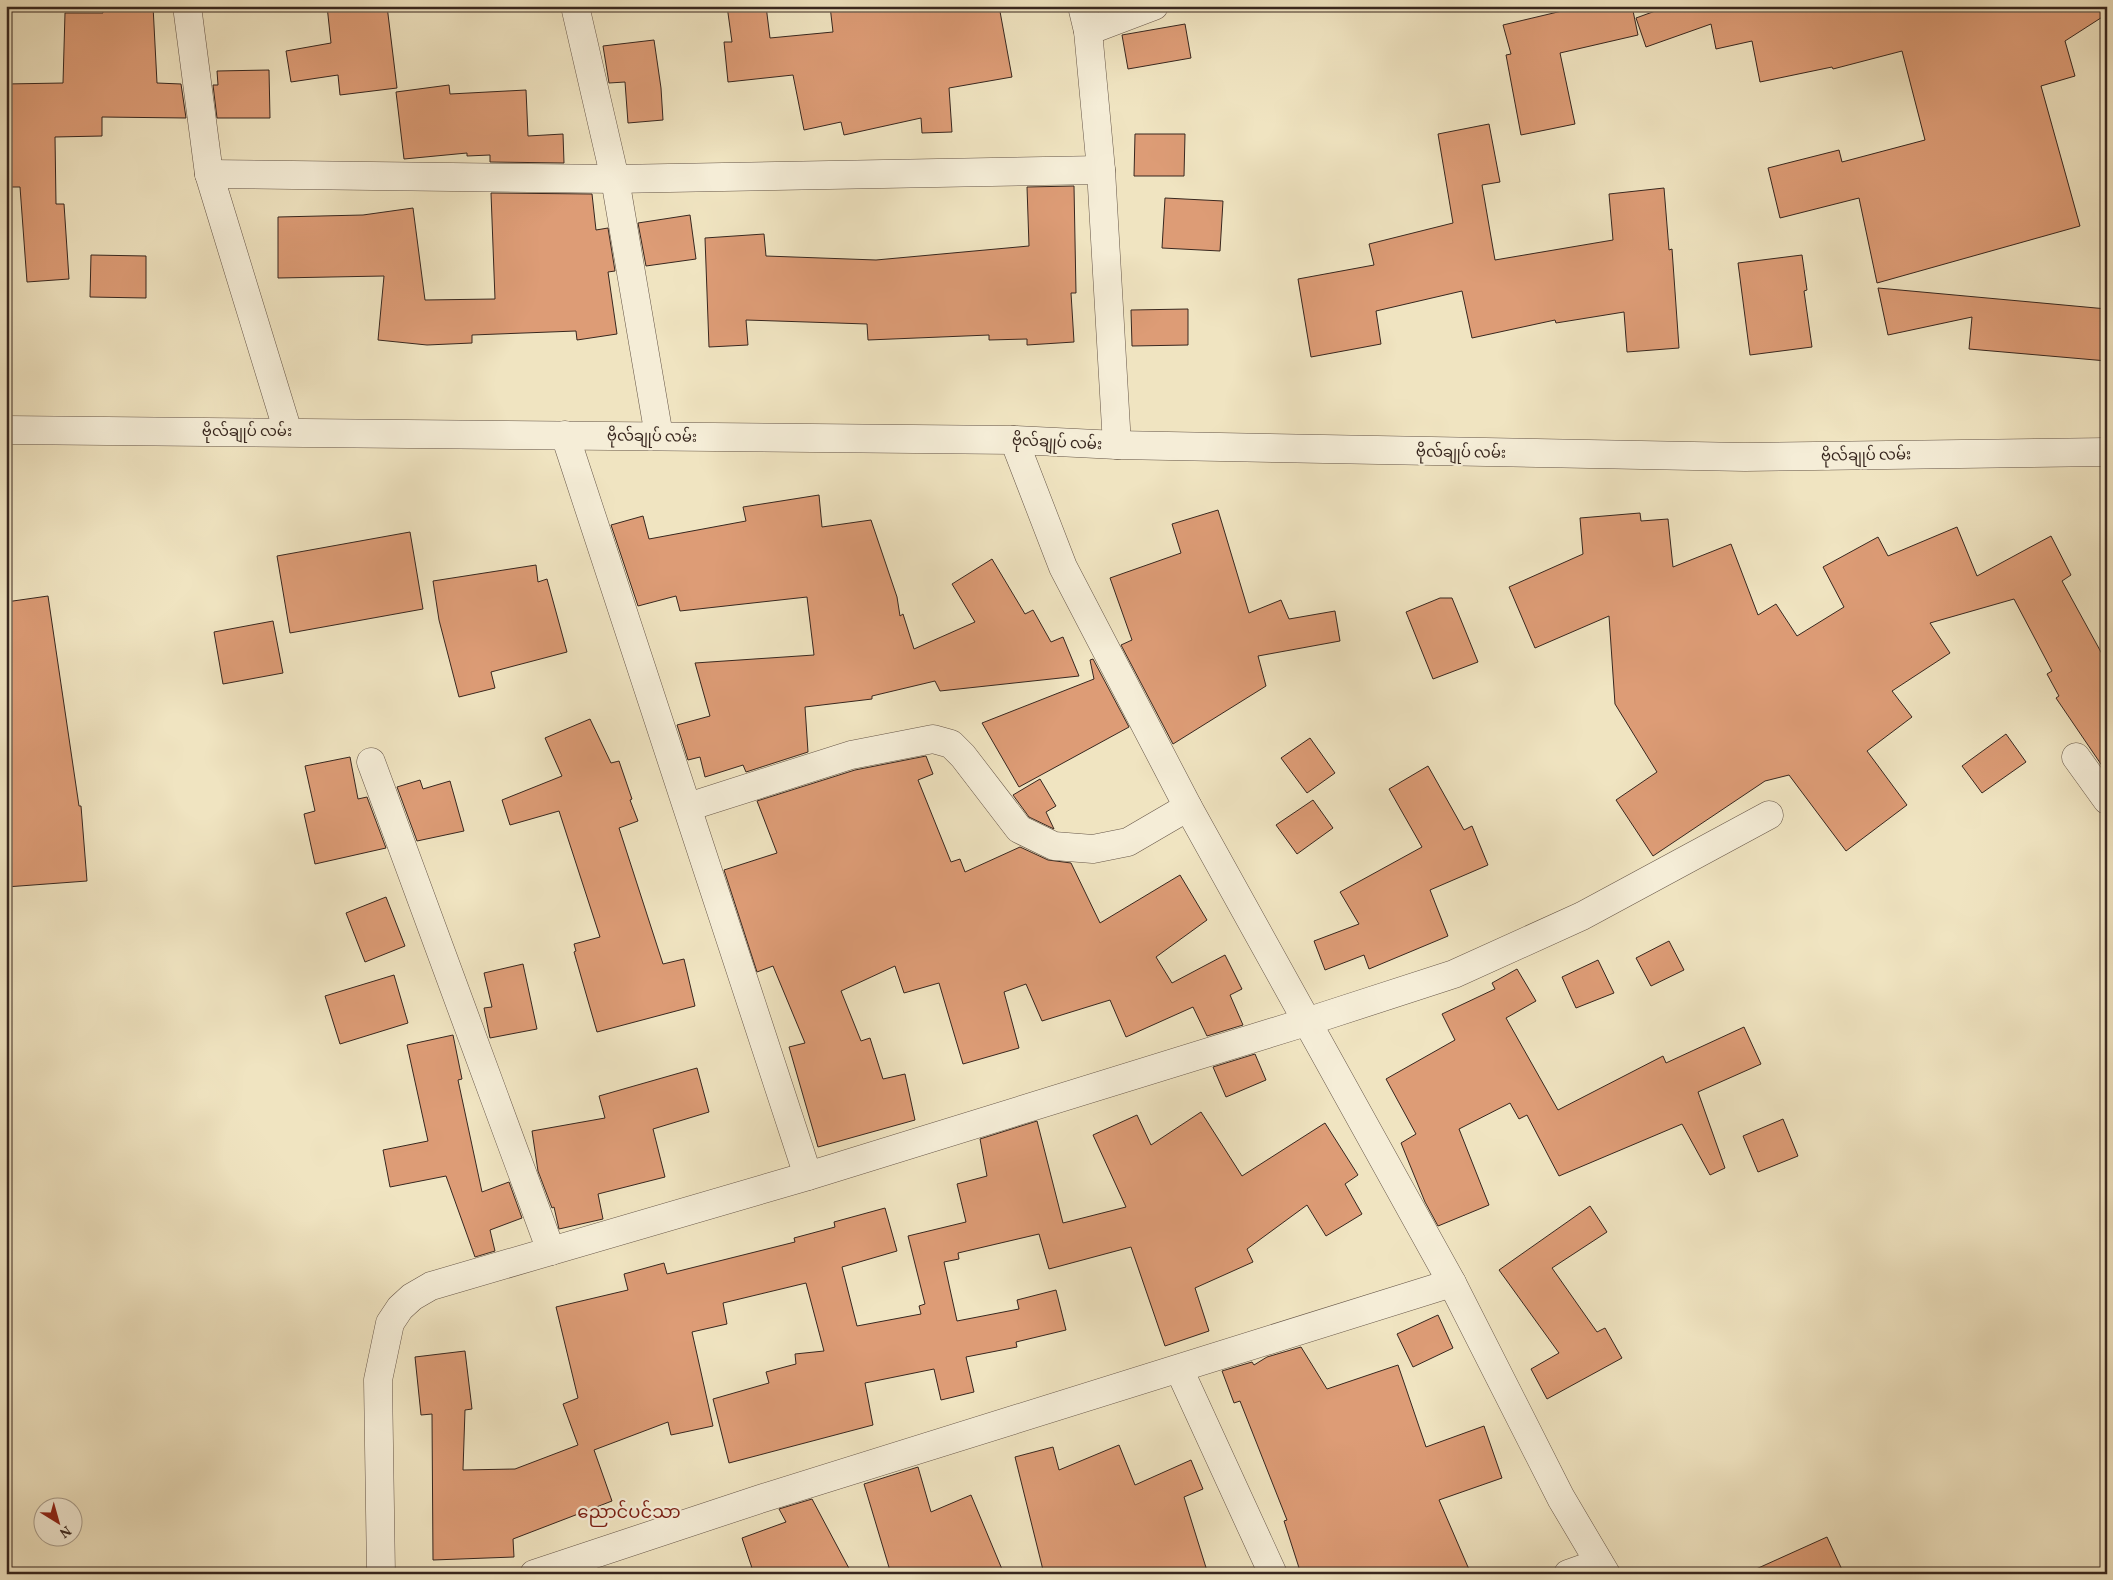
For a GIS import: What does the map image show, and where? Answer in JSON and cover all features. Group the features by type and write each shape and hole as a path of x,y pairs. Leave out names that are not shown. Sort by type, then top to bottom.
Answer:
{"street":[{"path":"187,6 209,174 288,432"},
{"path":"575,6 615,179 659,436"},
{"path":"1117,445 1101,170 1085,18 1154,6"},
{"path":"209,174 615,179 1101,170"},
{"name":"ဗိုလ်ချုပ် လမ်း","path":"6,430 1014,440 1117,445 1745,457 2107,452"},
{"path":"565,435 808,1176"},
{"path":"1014,440 1062,567 1188,807 1452,1283 1562,1498 1602,1568 1568,1574"},
{"path":"688,807 851,756 933,739 951,744 963,756 1019,829 1054,846 1093,848 1128,842 1188,807"},
{"path":"2076,757 2107,800"},
{"path":"371,762 551,1251"},
{"path":"381,1574 378,1380 390,1323 400,1308 412,1297 431,1286 808,1176 1306,1022 1454,974 1582,916 1769,814"},
{"path":"534,1574 760,1499 1452,1283"},
{"path":"1179,1369 1273,1574"}],"building":[{"path":"102,6 153,6 157,83 181,84 186,118 102,117 102,136 55,137 56,204 64,204 69,279 27,282 20,187 6,187 6,84 63,83 65,13 103,13"},
{"path":"327,6 387,6 397,88 340,95 338,75 291,82 286,51 331,43"},
{"path":"727,6 766,6 770,38 833,32 830,6 999,6 1012,77 949,88 952,132 922,133 921,118 844,135 841,122 804,130 793,75 728,82 724,42 732,42"},
{"path":"1583,6 1632,6 1638,35 1560,53 1575,124 1521,135 1506,55 1511,54 1503,25"},
{"path":"1669,6 2107,6 2107,14 2065,41 2075,76 2041,86 2080,226 1877,283 1859,198 1780,218 1768,168 1839,150 1842,162 1925,140 1902,51 1833,69 1832,67 1760,82 1752,41 1716,49 1711,24 1646,47 1636,18"},
{"path":"1185,24 1191,58 1128,69 1122,35"},
{"path":"654,40 661,88 663,120 628,123 625,82 609,83 603,46"},
{"path":"269,70 270,118 217,118 213,85 218,85 217,71"},
{"path":"449,85 450,94 526,90 528,136 563,134 564,163 490,162 490,155 467,156 467,153 404,159 396,92"},
{"path":"1489,124 1500,182 1482,185 1495,260 1613,240 1609,194 1664,188 1669,250 1672,249 1679,348 1627,352 1624,312 1556,323 1555,320 1472,338 1462,291 1376,311 1381,344 1311,357 1298,279 1374,265 1369,244 1453,223 1438,134"},
{"path":"1135,134 1185,134 1184,176 1134,176"},
{"path":"1074,186 1076,293 1071,293 1074,342 1027,345 1027,339 989,340 989,335 868,340 867,324 746,320 748,345 709,347 705,238 764,234 766,256 876,260 1029,246 1027,187"},
{"path":"491,193 592,194 596,230 608,228 615,271 608,272 617,334 577,340 576,331 472,335 472,343 427,345 378,340 384,276 278,278 278,217 363,215 413,208 425,300 495,299"},
{"path":"1165,198 1223,201 1220,251 1162,248"},
{"path":"690,215 696,259 646,266 638,223"},
{"path":"91,255 146,256 146,298 90,297"},
{"path":"1802,255 1807,290 1804,291 1812,347 1750,355 1738,263"},
{"path":"1878,288 2107,309 2107,361 1969,349 1972,317 1888,335"},
{"path":"1188,309 1188,345 1132,346 1131,310"},
{"path":"819,495 822,527 871,520 897,597 900,616 903,614 914,649 975,622 952,584 992,559 1025,614 1033,610 1051,642 1063,637 1079,676 940,691 935,681 872,696 872,699 805,707 808,752 746,772 743,765 705,777 700,757 688,760 677,725 710,716 695,663 814,655 807,597 680,611 676,596 638,606 611,525 643,516 649,539 746,521 743,507"},
{"path":"1218,510 1249,613 1281,600 1289,619 1335,611 1340,641 1258,656 1266,686 1173,744 1121,645 1132,640 1110,578 1181,553 1172,524"},
{"path":"1640,513 1641,521 1668,519 1673,567 1731,544 1758,615 1776,604 1797,636 1844,607 1823,567 1878,537 1888,556 1957,527 1977,576 2051,536 2071,575 2062,581 2107,663 2107,773 2056,698 2059,696 2047,674 2052,671 2014,599 1930,623 1950,653 1892,691 1912,717 1867,751 1907,805 1846,851 1789,775 1765,781 1653,856 1616,800 1657,772 1615,704 1609,616 1535,648 1509,587 1583,554 1580,518"},
{"path":"410,532 423,609 290,633 277,556"},
{"path":"536,565 538,582 547,579 567,652 491,672 495,688 459,697 439,620 433,581"},
{"path":"48,596 79,806 81,806 87,881 6,887 6,811 11,811 6,780 6,602"},
{"path":"1440,598 1452,598 1478,662 1433,679 1406,612"},
{"path":"273,621 283,673 223,684 214,632"},
{"path":"1093,659 1129,727 1019,787 982,723 1094,679 1090,660"},
{"path":"590,719 611,763 619,761 632,799 630,800 638,821 619,828 663,964 684,959 695,1006 597,1032 574,952 576,951 574,944 600,937 559,811 510,825 502,800 562,776 545,738"},
{"path":"2006,734 2026,762 1982,793 1962,766"},
{"path":"1310,738 1335,773 1307,793 1281,758"},
{"path":"926,756 933,774 918,780 951,862 960,859 965,872 1020,847 1048,860 1071,863 1100,923 1180,875 1207,920 1156,957 1172,983 1225,955 1242,989 1230,995 1243,1025 1207,1036 1193,1007 1126,1037 1110,1000 1042,1021 1026,984 1004,992 1019,1048 963,1064 939,983 904,993 895,966 841,991 861,1041 870,1038 883,1079 905,1074 915,1120 818,1147 789,1047 805,1043 773,966 757,972 724,870 777,853 757,801 855,770"},
{"path":"350,757 358,799 367,797 386,848 315,864 304,814 315,811 305,766"},
{"path":"1428,766 1464,830 1472,826 1488,865 1430,890 1448,936 1369,969 1364,955 1325,970 1314,941 1359,924 1340,892 1422,847 1389,789"},
{"path":"1040,779 1056,806 1046,812 1054,829 1029,817 1013,795"},
{"path":"420,780 423,789 450,781 464,831 417,841 397,787"},
{"path":"1313,800 1333,828 1297,854 1276,825"},
{"path":"386,897 405,946 365,962 346,913"},
{"path":"1669,941 1684,970 1651,986 1636,958"},
{"path":"1598,960 1614,993 1576,1008 1562,977"},
{"path":"523,964 537,1029 490,1038 484,1008 492,1007 484,973"},
{"path":"1517,969 1536,1001 1506,1018 1558,1110 1663,1056 1666,1063 1744,1027 1761,1064 1698,1092 1725,1168 1710,1175 1682,1124 1559,1176 1527,1115 1519,1119 1510,1103 1459,1129 1489,1205 1438,1226 1425,1202 1401,1143 1416,1134 1386,1079 1455,1040 1442,1014 1495,989 1492,983"},
{"path":"394,975 408,1023 340,1044 325,996"},
{"path":"453,1035 462,1079 458,1080 482,1192 509,1182 522,1218 490,1230 495,1251 475,1257 446,1176 390,1187 383,1150 428,1141 407,1045"},
{"path":"1255,1054 1266,1080 1226,1097 1213,1067"},
{"path":"697,1068 709,1112 653,1129 665,1177 598,1194 603,1219 559,1229 554,1207 552,1208 538,1171 532,1131 605,1118 599,1096"},
{"path":"1201,1112 1242,1176 1325,1123 1358,1175 1345,1184 1362,1214 1326,1236 1307,1205 1247,1249 1253,1262 1195,1288 1209,1331 1165,1346 1131,1247 1049,1269 1039,1234 958,1253 959,1259 944,1262 957,1321 1019,1309 1017,1300 1056,1290 1066,1330 1016,1342 1017,1347 966,1357 974,1392 941,1400 934,1369 865,1383 873,1425 729,1463 713,1399 769,1383 766,1372 796,1364 795,1354 824,1351 806,1283 723,1303 727,1324 692,1332 713,1426 671,1435 668,1422 594,1450 612,1501 513,1539 514,1557 433,1560 432,1414 421,1415 415,1357 465,1351 472,1409 465,1410 463,1470 515,1469 578,1445 563,1404 578,1398 556,1307 628,1290 624,1274 664,1263 667,1274 795,1242 794,1238 835,1227 834,1222 885,1208 897,1251 842,1267 857,1326 921,1314 919,1306 925,1304 908,1236 966,1222 957,1184 987,1176 980,1139 1037,1121 1063,1223 1126,1207 1093,1135 1137,1115 1151,1145"},
{"path":"1783,1119 1798,1156 1758,1172 1743,1136"},
{"path":"1590,1206 1607,1232 1552,1268 1597,1332 1605,1328 1622,1358 1547,1399 1531,1369 1559,1353 1499,1270"},
{"path":"1438,1315 1453,1348 1413,1367 1397,1334"},
{"path":"1301,1347 1327,1389 1398,1365 1426,1447 1484,1426 1502,1478 1439,1500 1471,1574 1301,1574 1284,1521 1287,1520 1240,1401 1234,1403 1222,1371 1252,1362 1254,1365 1267,1357"},
{"path":"1119,1445 1135,1485 1191,1460 1203,1489 1184,1497 1208,1574 1044,1574 1015,1457 1053,1447 1059,1470"},
{"path":"918,1467 931,1512 971,1495 1004,1574 891,1574 864,1484"},
{"path":"812,1499 852,1574 754,1574 742,1538 786,1522 779,1509"},
{"path":"1827,1537 1844,1574 1745,1574"}],"district":[{"name":"ညောင်ပင်သာ","path":"629,1512"}]}
